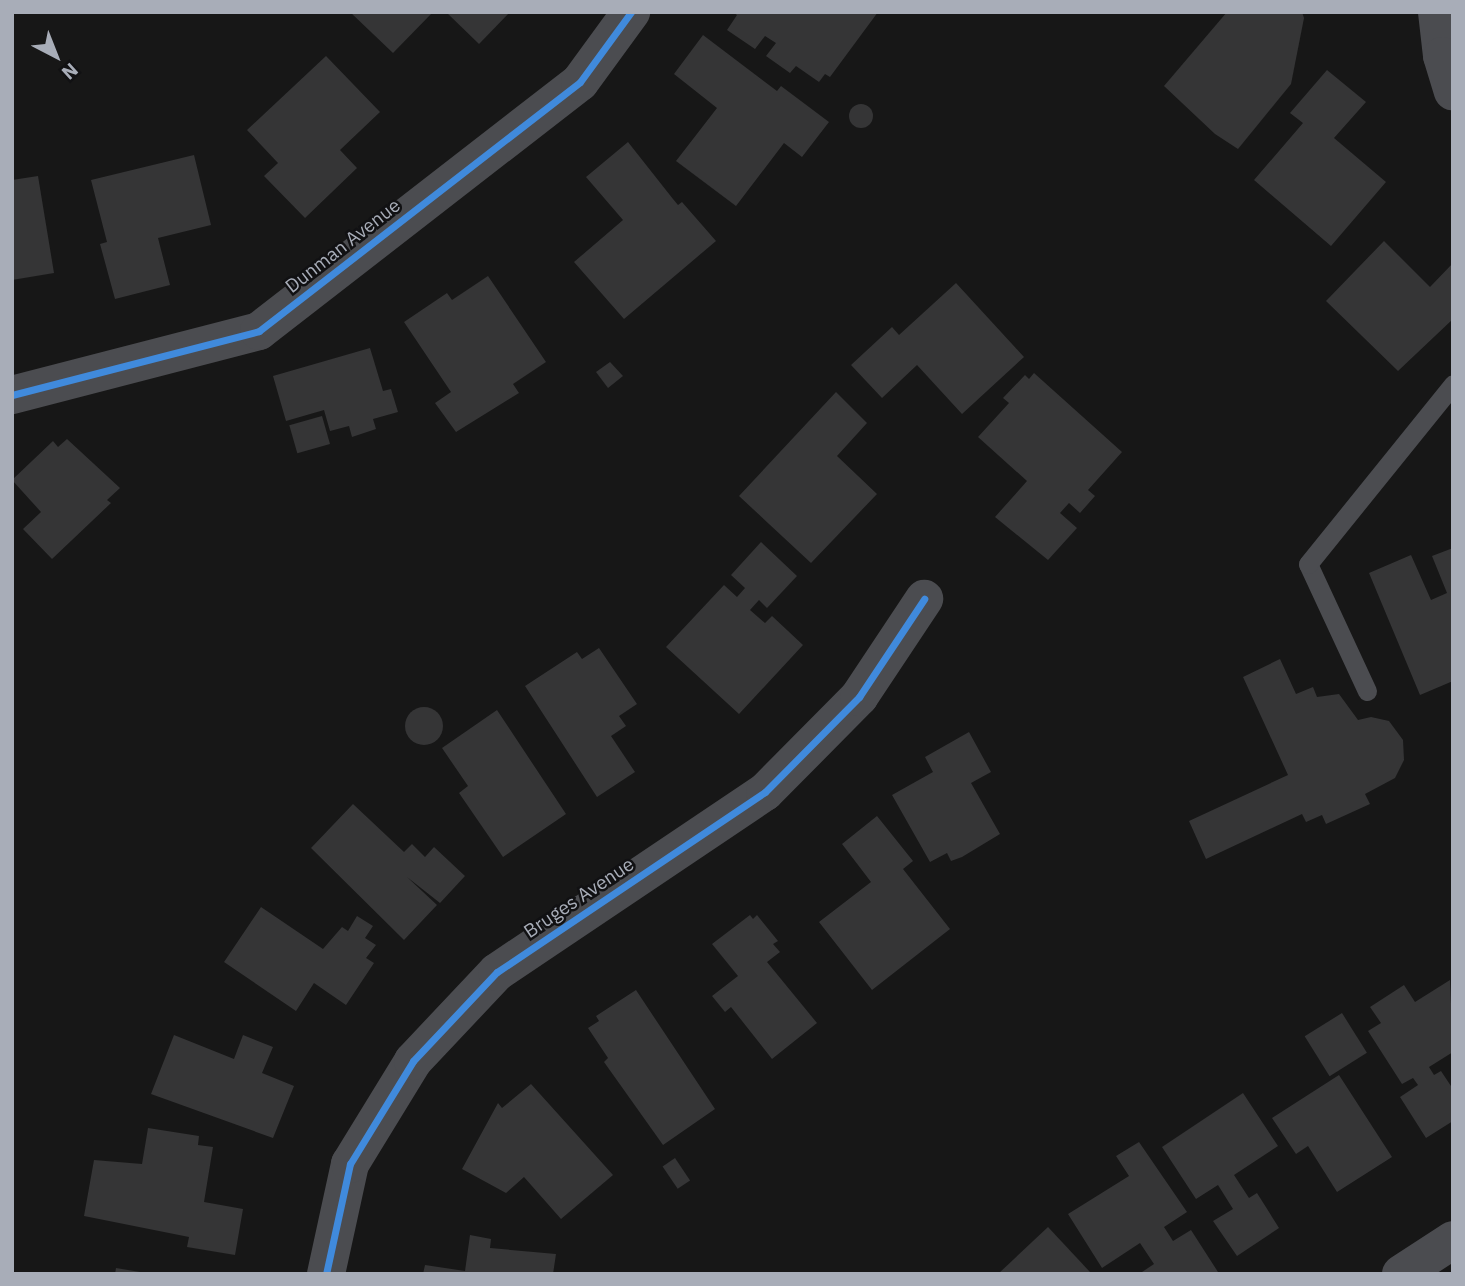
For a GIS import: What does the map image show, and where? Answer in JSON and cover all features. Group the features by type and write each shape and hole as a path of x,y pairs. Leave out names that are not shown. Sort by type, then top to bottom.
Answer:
{"street":[{"name":"Dunman Avenue","path":"12,395 259,331 580,82 631,12"},
{"path":"1437,12 1442,56 1453,91"},
{"name":"Bruges Avenue","path":"326,1274 350,1164 413,1061 496,971 765,792 859,697 924,598"},
{"path":"1401,1274 1453,1240"}],"lane":[{"path":"1367,691 1308,564 1453,384"}],"building":[{"path":"350,12 433,12 393,53"},
{"path":"446,12 510,12 479,44"},
{"path":"733,12 878,12 830,77 825,74 819,82 796,66 790,73 766,56 776,43 765,36 755,49 727,30 737,15"},
{"path":"1227,12 1302,12 1304,18 1291,84 1238,149 1215,134 1164,86"},
{"path":"703,35 777,91 781,86 829,122 802,157 784,143 736,206 676,161 717,108 674,74"},
{"path":"326,56 380,112 340,150 357,168 305,218 264,176 278,163 247,130"},
{"path":"1327,70 1366,102 1334,138 1386,182 1331,246 1254,180 1303,123 1290,113"},
{"path":"861,104 870,107 873,116 870,125 861,128 852,125 849,116 852,107"},
{"path":"628,142 678,205 682,202 716,241 624,319 574,262 623,220 586,177"},
{"path":"194,155 211,225 158,238 170,285 115,299 100,244 107,242 91,180"},
{"path":"38,176 54,273 12,280 12,180"},
{"path":"1384,241 1430,287 1453,263 1453,319 1398,371 1326,301"},
{"path":"488,276 546,362 513,384 519,393 456,432 435,403 451,392 404,322 447,293 452,300"},
{"path":"956,283 1024,357 962,414 917,365 882,398 851,365 892,327 899,335"},
{"path":"370,348 383,391 391,389 398,412 373,419 376,429 352,437 349,426 330,431 324,410 286,421 273,376"},
{"path":"610,362 623,376 608,388 596,372"},
{"path":"1034,373 1122,452 1088,490 1095,496 1080,513 1069,503 1060,513 1077,528 1048,560 995,517 1027,481 978,437 1009,403 1003,398 1025,375 1029,379"},
{"path":"836,392 867,423 837,456 877,494 811,563 739,496"},
{"path":"322,416 330,444 297,453 289,425"},
{"path":"67,439 120,488 107,500 111,503 52,559 23,529 41,512 12,480 53,441 58,447"},
{"path":"761,542 797,576 767,608 759,600 750,610 765,623 772,616 803,645 739,714 666,647 724,585 737,597 745,588 731,575"},
{"path":"1453,548 1453,681 1420,695 1369,573 1411,555 1431,600 1447,593 1432,556"},
{"path":"599,648 637,704 619,716 626,726 611,736 635,772 597,797 525,686 577,652 582,659"},
{"path":"1280,659 1296,694 1313,687 1317,697 1339,694 1358,720 1371,717 1389,721 1403,740 1404,760 1395,778 1365,794 1370,804 1326,824 1322,815 1306,822 1302,814 1206,859 1189,821 1288,775 1243,677"},
{"path":"424,707 437,713 443,726 437,739 424,745 411,739 405,726 411,713"},
{"path":"497,710 566,814 503,857 459,793 468,786 442,748"},
{"path":"969,732 991,772 971,783 1000,834 962,857 951,861 947,853 930,862 892,795 933,772 925,757"},
{"path":"353,804 404,852 412,844 425,857 434,847 465,876 440,903 407,877 437,905 404,940 311,848"},
{"path":"877,816 913,861 903,869 950,929 872,990 819,922 871,882 842,844"},
{"path":"261,907 323,949 342,927 348,931 357,916 373,926 365,938 376,945 366,958 374,963 346,1005 314,983 296,1011 224,962"},
{"path":"750,915 753,919 757,915 778,941 773,944 780,952 767,962 817,1023 772,1059 731,1007 725,1012 712,996 738,976 712,944"},
{"path":"1450,980 1453,1052 1429,1067 1434,1075 1441,1071 1453,1089 1453,1121 1426,1138 1400,1097 1418,1085 1413,1078 1402,1084 1368,1031 1381,1023 1370,1007 1404,985 1415,1002"},
{"path":"636,990 715,1109 663,1145 604,1062 608,1058 588,1028 599,1021 596,1016"},
{"path":"1342,1013 1367,1053 1330,1076 1305,1036"},
{"path":"174,1035 234,1059 243,1035 273,1047 262,1073 294,1086 273,1138 151,1094"},
{"path":"1339,1075 1392,1157 1337,1192 1308,1146 1296,1154 1272,1118"},
{"path":"531,1084 613,1175 561,1219 524,1177 506,1193 462,1169 498,1103 502,1108"},
{"path":"1243,1093 1278,1146 1234,1175 1249,1198 1257,1193 1279,1228 1237,1256 1213,1221 1233,1209 1218,1185 1196,1199 1162,1147"},
{"path":"148,1128 199,1136 198,1145 213,1147 204,1202 243,1209 235,1255 187,1247 189,1237 84,1216 94,1160 142,1164"},
{"path":"1139,1142 1187,1212 1164,1227 1173,1241 1191,1230 1218,1272 1215,1274 1139,1274 1154,1264 1140,1243 1102,1268 1068,1214 1129,1176 1116,1156"},
{"path":"675,1158 690,1180 678,1189 663,1166"},
{"path":"1048,1227 1090,1272 998,1274"},
{"path":"470,1235 491,1239 490,1248 556,1254 553,1274 423,1274 425,1265 465,1271"},
{"path":"116,1268 140,1272 140,1274 115,1274"}],"cycle path":[{"path":"12,395 259,331 580,82 631,12"},
{"path":"326,1274 350,1164 413,1061 497,972 765,792 859,697 924,599"}]}
